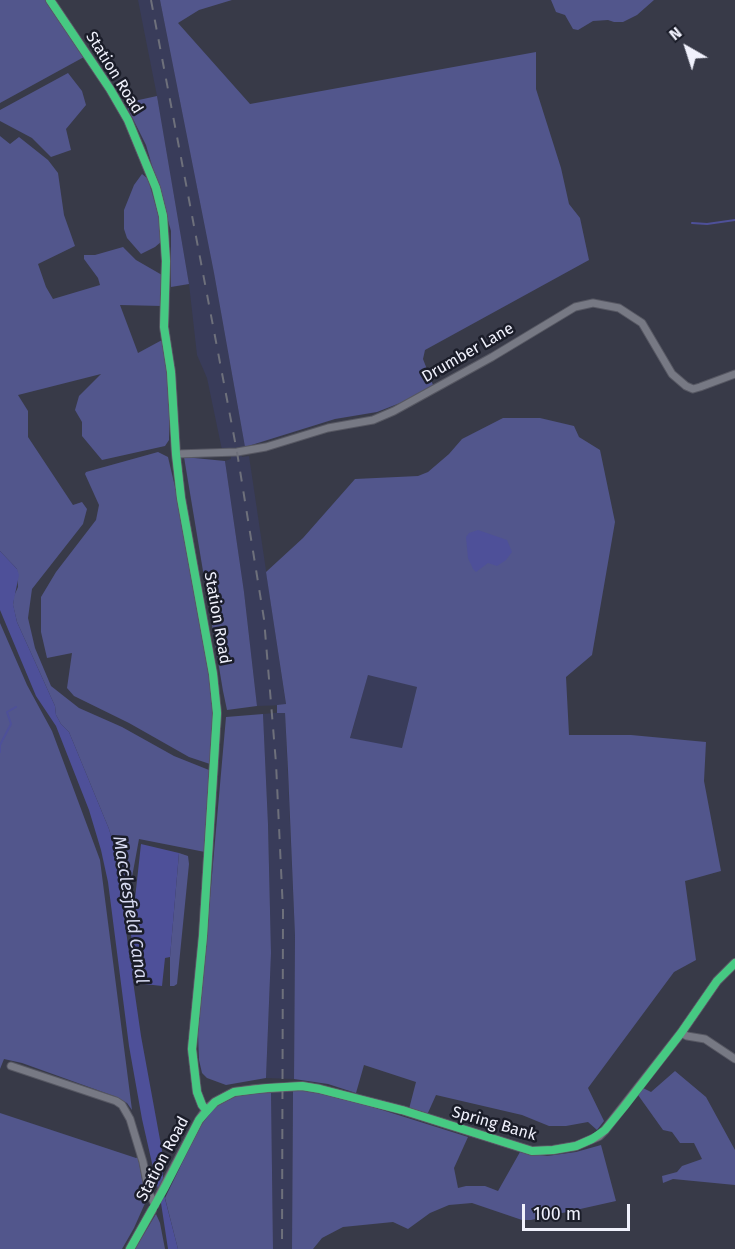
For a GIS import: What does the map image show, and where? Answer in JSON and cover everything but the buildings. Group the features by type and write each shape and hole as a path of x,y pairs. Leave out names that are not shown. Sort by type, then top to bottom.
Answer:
{"street":[{"name":"Station Road","path":"50,0 129,120 156,188 166,232 164,327 171,372 181,498 213,674 217,713 203,936 192,1049 197,1092 206,1110 130,1249"},
{"name":"Drumber Lane","path":"176,454 237,452 267,447 328,428 373,420 394,411 492,357 575,307 593,303 619,308 642,323 672,374 686,386 693,389 735,374"},
{"name":"Spring Bank","path":"206,1110 214,1102 234,1092 302,1086 402,1110 508,1145 532,1150 553,1150 576,1146 599,1136 681,1033 717,981 735,963"},
{"path":"681,1033 705,1039 735,1059"},
{"path":"11,1066 122,1105 130,1119 143,1162 148,1193 155,1205"}],"shaded area":[{"path":"0,0 45,0 84,57 0,103"},
{"path":"138,0 160,0 214,273 245,447 240,448 242,457 249,456 286,705 257,706 244,592 225,461 231,459 230,449 222,450 207,378 197,355 189,284"},
{"path":"160,0 232,0 199,10 178,23 250,104 536,52 536,89 561,168 569,204 580,218 589,260 425,350 423,359 433,385 400,403 377,412 335,419 245,447 214,273"},
{"path":"551,0 654,0 637,15 623,22 593,21 578,30 573,29 565,15 556,12"},
{"path":"68,73 82,91 86,105 66,129 71,150 51,157 32,138 0,121 0,110"},
{"path":"157,96 189,284 171,287 171,231 146,145 125,103"},
{"path":"0,136 10,144 19,137 48,160 58,173 64,215 75,246 38,264 53,299 100,285 98,278 84,259 84,255 95,255 123,247 136,260 162,275 162,306 120,305 138,353 162,340 169,380 169,440 165,446 102,460 82,436 82,422 75,410 79,396 101,374 18,395 28,411 28,437 73,505 82,502 87,509 83,524 32,589 28,618 35,648 51,686 79,708 122,727 174,756 209,770 205,852 139,839 130,888 122,902 116,853 109,829 69,732 56,715 55,706 17,622 13,605 18,587 17,569 0,551"},
{"path":"142,174 148,179 163,231 162,241 141,254 127,238 124,229 124,210 134,185"},
{"path":"503,418 540,418 574,426 579,437 600,450 615,522 592,655 566,677 569,735 631,735 706,742 704,781 721,871 685,881 696,960 674,972 588,1088 604,1121 597,1130 588,1122 549,1126 522,1115 436,1095 427,1115 409,1109 416,1082 364,1065 356,1093 328,1084 294,1079 295,936 288,770 285,713 277,713 277,705 286,704 266,572 303,538 355,479 418,476 428,472 462,439","holes":["368,675 417,687 402,748 350,738"]},
{"path":"158,452 168,457 183,521 209,667 213,714 210,764 189,757 129,723 74,696 67,688 72,653 47,658 41,632 41,597 56,572 96,520 99,505 86,472"},
{"path":"184,457 225,461 244,592 257,706 227,710"},
{"path":"478,530 507,540 512,552 497,566 488,563 476,572 468,558 466,537 469,533"},
{"path":"0,551 17,569 19,575 13,604 17,622 55,706 56,715 69,732 109,829 116,853 130,961 134,959 131,935 141,844 179,853 170,957 165,958 162,986 144,984 136,972 132,974 163,1156 163,1191 178,1249 168,1249 161,1203 142,1119 129,1046 108,882 101,850 89,810 56,726 36,696 0,610"},
{"path":"0,623 27,685 52,731 100,860 132,1110 127,1103 114,1096 22,1063 4,1059 0,1069"},
{"path":"368,674 417,687 402,748 350,739"},
{"path":"285,712 295,936 294,1079 266,1078 271,953 263,714"},
{"path":"263,714 271,953 266,1078 226,1085 207,1078 202,1073 198,1033 226,717"},
{"path":"179,853 188,856 189,864 177,984 170,986 170,957"},
{"path":"675,1071 706,1097 735,1150 735,1185 673,1179 663,1183 662,1176 677,1172 682,1166 702,1159 694,1143 680,1143 672,1132 663,1130 638,1095 643,1088 651,1092"},
{"path":"271,1091 293,1091 292,1249 273,1249"},
{"path":"271,1091 273,1249 178,1249 165,1198 200,1126 217,1105 231,1096"},
{"path":"293,1091 313,1091 360,1103 468,1137 454,1168 458,1188 485,1186 498,1191 520,1152 547,1156 576,1152 601,1145 616,1201 531,1220 522,1220 472,1203 449,1205 430,1213 408,1229 393,1222 343,1227 322,1238 313,1249 292,1249"},
{"path":"0,1113 138,1157 146,1201 122,1249 0,1249"},
{"path":"156,1214 165,1249 135,1249"}],"waterway":[{"path":"692,223 707,224 735,220"},
{"path":"0,752 0,745 11,724 7,712 16,707"}],"railway":[{"path":"151,0 237,452 264,619 276,763 283,911 282,1249"}],"cycle path":[{"path":"50,0 110,89 128,120 156,188 163,216 166,261 164,327 171,372 176,454 181,498 213,674 217,713 203,936 192,1049 197,1092 206,1110"},
{"path":"130,1249 199,1120 215,1102 234,1092 302,1086 320,1089 402,1110 532,1151 576,1146 592,1139 605,1130 624,1107 681,1033 717,981 735,963"}],"water label":[{"name":"Macclesfield Canal","path":"130,910"}]}
